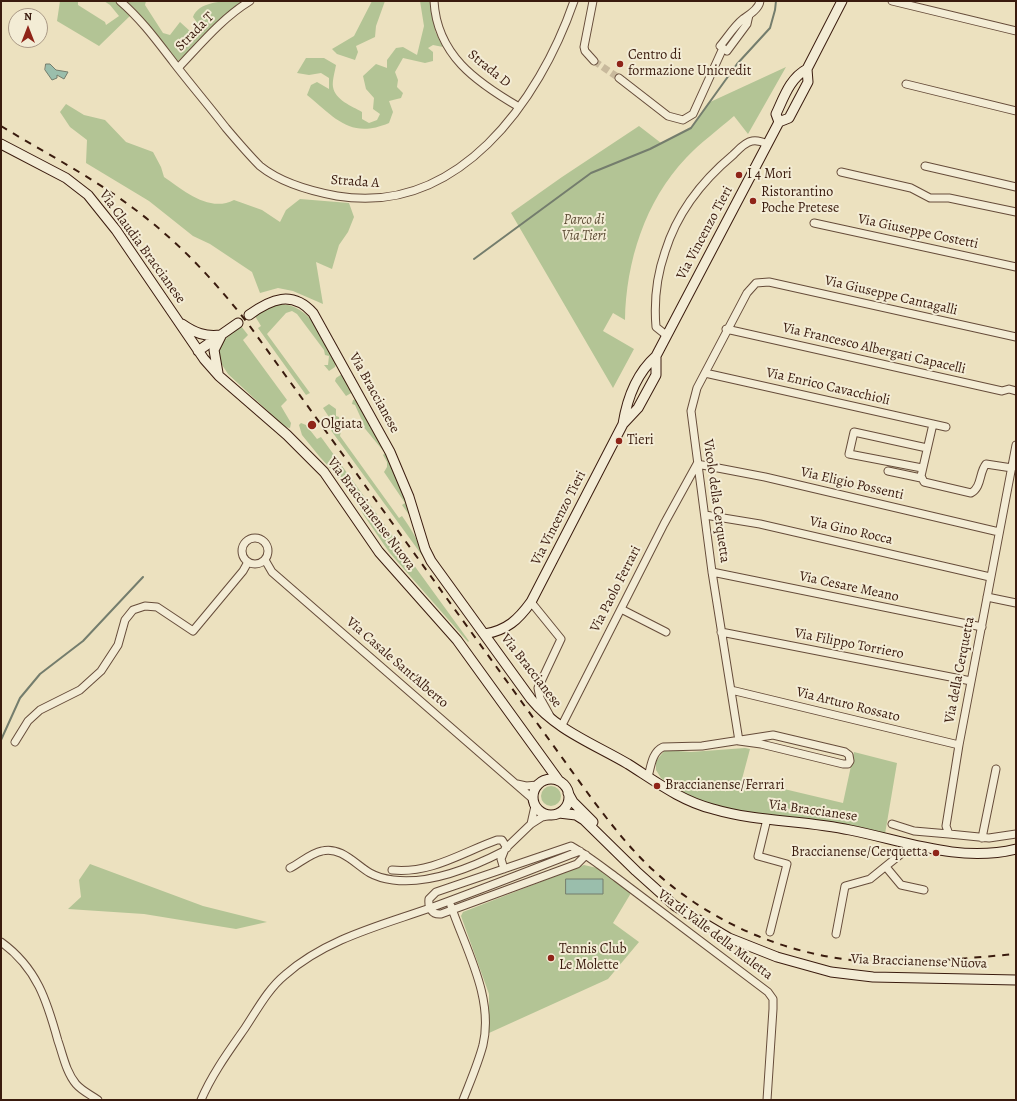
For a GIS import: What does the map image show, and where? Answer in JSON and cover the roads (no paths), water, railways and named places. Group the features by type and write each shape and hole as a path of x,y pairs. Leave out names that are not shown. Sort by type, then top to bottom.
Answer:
{"street":[{"name":"Strada A","path":"120,1 147,28 242,147 265,169 279,178 307,189 353,198 378,198 403,194 426,186 443,178 490,142 519,107 538,80 556,48 574,1"},
{"name":"Strada T","path":"178,68 212,32 232,14 250,1"},
{"name":"Strada D","path":"434,1 440,34 460,64 476,79 519,107"},
{"path":"593,1 584,47 585,51 594,61"},
{"path":"619,78 668,116 683,120 693,114 723,48 720,46 741,20 749,15 760,1"},
{"path":"807,69 808,82 790,117 779,122 776,114 778,110 796,76 807,69 842,1"},
{"path":"892,1 1016,31"},
{"path":"796,76 808,82"},
{"path":"906,84 1016,111"},
{"path":"778,110 790,117"},
{"name":"Via Vincenzo Tieri","path":"623,424 628,400 644,367 656,356 779,122"},
{"path":"666,335 656,327 656,302 660,270 672,232 701,185 721,164 751,141 759,141 767,144"},
{"name":"Via Claudia Braccianese","path":"1,144 66,178 88,195 116,230 177,320"},
{"path":"925,166 1016,187"},
{"path":"841,172 911,188 930,198 949,198 1016,212"},
{"name":"Via Giuseppe Costetti","path":"814,222 1016,267"},
{"name":"Vicolo della Cerquetta","path":"739,741 712,572 697,464 692,406 697,388 726,329 747,293 753,285 760,282"},
{"name":"Via Giuseppe Cantagalli","path":"760,282 769,282 848,298 1016,337"},
{"name":"Via Braccianese","path":"249,314 266,303 282,299 297,301 313,314 390,452 406,490 428,555 531,699 561,727 676,794 706,807 726,813 849,830 912,845 964,854 1016,850"},
{"path":"177,320 193,332 202,335 221,335"},
{"path":"177,320 198,351 219,376"},
{"path":"198,351 238,323"},
{"name":"Via Francesco Albergati Capacelli","path":"726,329 1002,391 1009,389 1016,391"},
{"path":"219,376 214,350 221,335"},
{"name":"Via Vincenzo Tieri","path":"485,634 501,630 512,624 531,602 623,424 638,407 656,375 656,356"},
{"path":"644,367 652,369 656,375"},
{"name":"Via Enrico Cavacchioli","path":"704,373 946,427"},
{"name":"Via Braccianense Nuova","path":"219,376 287,435 324,472 379,552 457,640 560,781"},
{"path":"628,400 631,405 638,407"},
{"path":"921,478 933,424"},
{"path":"922,468 849,454 854,432 927,448"},
{"name":"Via della Cerquetta","path":"949,834 946,824 959,744 1016,445"},
{"name":"Via Eligio Possenti","path":"697,464 772,479 1000,532"},
{"name":"Via Paolo Ferrari","path":"561,727 664,524 697,464"},
{"path":"888,471 921,478 926,483 969,493 977,488 986,464 1012,468"},
{"name":"Via Gino Rocca","path":"705,515 760,524 990,577"},
{"path":"254,538 262,540 268,548 265,560 254,564 248,562 242,555 243,546 250,539 254,538"},
{"name":"Via Casale Sant'Alberto","path":"265,560 272,572 515,783 534,802"},
{"path":"15,742 28,721 40,710 80,690 101,671 118,644 125,620 133,610 145,606 158,607 193,631 243,571 248,562"},
{"name":"Via Cesare Meano","path":"712,572 982,627"},
{"path":"987,597 1016,603"},
{"path":"531,602 561,639 538,688 540,698 552,720"},
{"path":"621,609 666,632"},
{"name":"Via Filippo Torriero","path":"721,632 971,682"},
{"name":"Via Arturo Rossato","path":"731,690 959,744"},
{"path":"648,777 655,754 663,747 702,746 763,736 780,736 845,752 849,755 850,761 848,764 843,764 761,744 739,741"},
{"path":"531,824 534,791 540,783 545,770 543,759"},
{"path":"982,838 996,769"},
{"path":"290,868 322,851 328,850 345,855 371,874 393,880 417,881 473,866 505,849 531,824 542,817 555,814 567,804 568,793 565,786 560,781 552,779 526,786 515,783"},
{"name":"Via Braccianense Nuova","path":"568,793 574,802 589,816 618,852"},
{"path":"534,802 541,812 555,814"},
{"name":"Via Braccianense Nuova","path":"555,814 573,814 584,820 660,894 688,915 729,938 788,962 831,972 873,977 1016,980"},
{"path":"767,819 758,856 787,864 770,932"},
{"path":"892,824 914,831 982,838 998,838 1016,834"},
{"path":"392,870 403,871 427,868 469,853 498,840 502,840 505,849 501,859 504,869"},
{"path":"836,934 845,886 870,879 912,845"},
{"path":"583,853 571,846 436,892 429,900 429,908 434,913 439,914 577,864 596,862"},
{"path":"562,849 569,867"},
{"path":"201,1100 216,1070 270,990 285,975 314,954 338,941 565,857 583,853"},
{"path":"577,864 583,853"},
{"name":"Via di Valle della Muletta","path":"583,853 768,992 773,999 773,1009 766,1100"},
{"path":"886,867 901,886 924,890"},
{"path":"449,900 483,996 485,1018 483,1045 463,1100"},
{"path":"1,942 27,967 40,984 64,1061 72,1079 81,1089 98,1100"}],"waterway":[{"path":"474,259 591,173 650,149 691,128 737,64 770,28 776,1"},
{"path":"1,740 20,698 40,674 83,641 143,577"}],"tunnel":[{"path":"594,61 619,78"}],"railway":[{"path":"1,126 85,176 133,208 181,248 209,277 249,325 599,808 636,854 676,890 701,907 756,935 784,946 814,954 874,962 945,960 1016,954"}],"place":[{"name":"Centro di formazione Unicredit","path":"620,64"},
{"name":"I 4 Mori","path":"739,175"},
{"name":"Ristorantino Poche Pretese","path":"753,201"},
{"name":"Olgiata","path":"312,425"},
{"name":"Tieri","path":"619,441"},
{"name":"Braccianense/Ferrari","path":"657,786"},
{"name":"Braccianense/Cerquetta","path":"936,853"},
{"name":"Tennis Club Le Molette","path":"551,958"}],"park label":[{"name":"Parco di Via Tieri","path":"584,230"}]}
